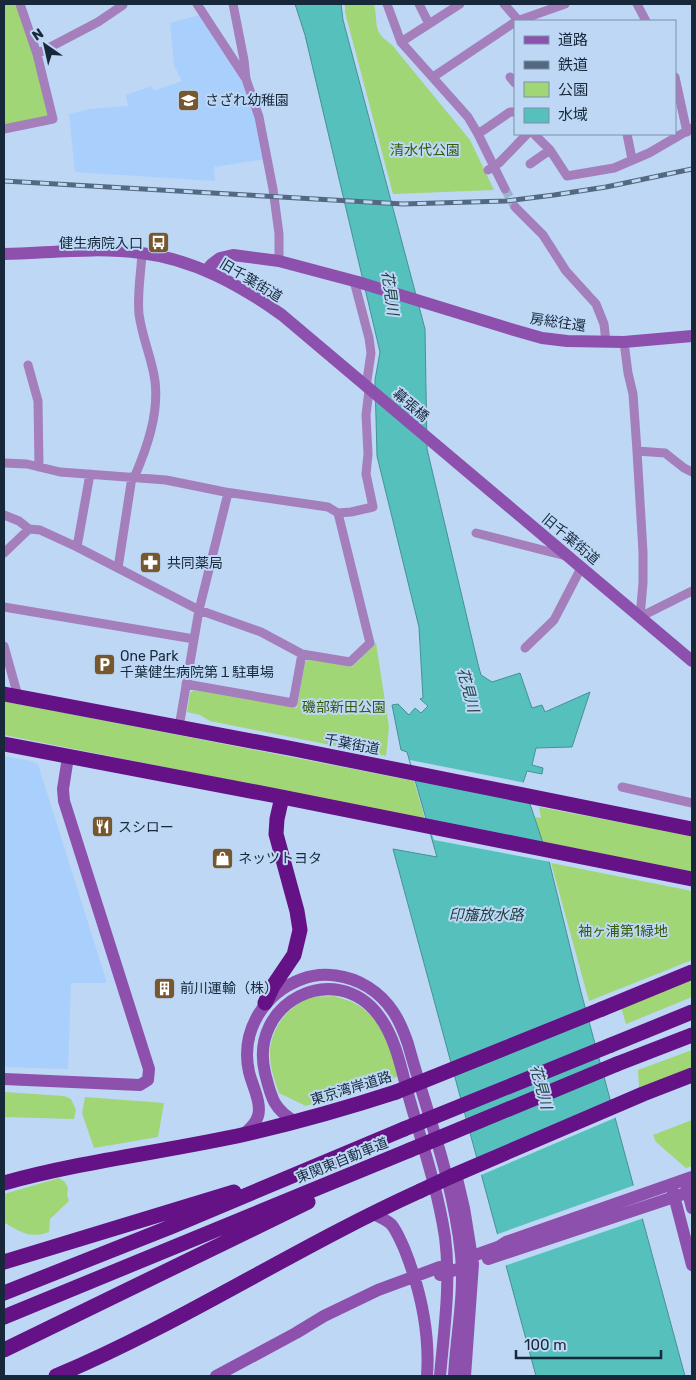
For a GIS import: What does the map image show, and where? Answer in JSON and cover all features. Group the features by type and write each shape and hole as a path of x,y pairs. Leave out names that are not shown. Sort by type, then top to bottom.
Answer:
{"highway":[{"name":"千葉街道","path":"11,695 409,772 692,830"},
{"path":"4,744 425,825 692,879"},
{"path":"265,1003 273,986 294,955 300,930 298,911 276,834 282,797"},
{"name":"東京湾岸道路","path":"4,1183 47,1171 244,1134 353,1106 396,1092 692,972"},
{"name":"東関東自動車道","path":"4,1293 173,1226 404,1129 692,1012"},
{"name":"東関東自動車道","path":"4,1317 617,1064 692,1035"},
{"path":"56,1376 129,1343 371,1213 456,1174 692,1075"},
{"path":"6,1350 361,1176 379,1163"},
{"path":"4,1262 263,1183 279,1182"}],"street":[{"path":"4,129 53,119 37,54 20,4"},
{"path":"37,54 98,22 124,4"},
{"path":"197,4 246,79"},
{"path":"233,4 246,79 259,118 272,189 279,234 279,262"},
{"path":"387,4 401,42 468,117 478,134 491,168 505,189"},
{"path":"419,4 429,24"},
{"path":"504,4 516,20"},
{"path":"520,20 564,4"},
{"path":"637,4 645,20"},
{"path":"401,42 456,5"},
{"path":"433,77 514,23"},
{"path":"535,135 550,150 567,176 614,168 649,153 689,130 676,81"},
{"path":"478,134 510,112 514,112"},
{"path":"491,168 499,163 526,135"},
{"path":"627,135 632,159"},
{"path":"530,164 550,150"},
{"path":"515,207 543,235 566,271 596,304 604,324 606,342"},
{"name":"旧千葉街道","path":"4,254 94,251 142,253 206,270 234,284 274,310 369,389"},
{"path":"118,568 133,478 150,437 155,403 155,381 142,335 139,311 142,253"},
{"path":"4,463 28,464 60,472 166,480 228,493 328,508 338,513 374,507 366,474 368,454 366,415 371,353 356,281 279,262 233,255 220,258 206,270"},
{"name":"房総往還","path":"356,281 542,338 567,341 624,342 692,336"},
{"path":"624,342 628,373 634,394 638,451 643,583 640,617"},
{"path":"28,365 38,401 39,467"},
{"name":"幕張橋","path":"369,389 429,440"},
{"name":"旧千葉街道","path":"429,440 692,661"},
{"path":"638,451 665,452 684,468 692,472"},
{"path":"77,547 90,474"},
{"path":"179,727 199,610 228,493"},
{"path":"4,515 19,521 29,529 40,530 77,547 199,610 261,632 302,654 350,662 370,642 338,513"},
{"path":"4,553 29,529"},
{"path":"476,533 569,557"},
{"path":"525,648 554,620 582,568"},
{"path":"640,617 692,592"},
{"path":"4,607 194,639"},
{"path":"4,646 11,695"},
{"path":"186,684 293,703 302,654"},
{"path":"4,1079 140,1085 148,1080 148,1070 64,801 63,789 68,757"},
{"path":"622,787 692,803"},
{"path":"244,1134 254,1125 259,1114 248,1065 247,1049 253,1023 265,1003 283,989 305,978 320,975 340,976 358,982 375,992 389,1005 402,1026 440,1154 459,1236 462,1272 454,1376"},
{"path":"296,1122 282,1113 271,1096 262,1055 268,1028 282,1008 291,1000 304,994 325,990 349,994 366,1002 391,1037 437,1198 445,1237 447,1287 440,1376"},
{"path":"456,1174 464,1208 470,1261 465,1376"},
{"path":"216,1376 296,1333 415,1280 440,1271 689,1185 692,1208"},
{"path":"673,1190 692,1266"},
{"path":"371,1213 391,1225 399,1236 415,1280 426,1338 427,1376"}],"shaded area":[{"name":"さざれ幼稚園","path":"200,15 246,88 260,130 265,159 214,167 215,181 75,172 69,114 90,109 128,106 126,95 152,86 154,91 182,81 174,65 170,23"},
{"path":"4,756 38,764 107,983 71,983 68,1069 4,1067"}],"green space":[{"path":"4,4 18,4 36,60 49,114 46,117 4,127"},
{"name":"清水代公園","path":"345,4 374,4 378,31 392,45 470,140 494,190 393,194 345,12"},
{"name":"磯部新田公園","path":"376,643 389,727 386,756 210,721 200,715 187,712 190,693 194,690 297,708 305,662 309,659 352,667"},
{"path":"4,701 414,781 425,819 4,735"},
{"path":"539,807 692,836 692,872 542,844 535,817 541,818"},
{"name":"袖ヶ浦第1緑地","path":"551,863 692,891 692,960 589,1001"},
{"path":"692,979 692,997 626,1024 621,1007"},
{"path":"334,996 352,1002 362,1008 378,1024 384,1034 400,1076 306,1106 279,1093 270,1060 273,1036 282,1019 296,1005 314,997"},
{"path":"692,1050 692,1068 639,1088 638,1070"},
{"path":"4,1092 64,1096 71,1099 76,1110 74,1119 4,1117"},
{"path":"85,1097 164,1103 158,1137 94,1148 82,1113"},
{"path":"692,1120 692,1166 686,1168 656,1142 653,1135"},
{"path":"59,1178 65,1182 68,1188 67,1195 69,1201 50,1219 49,1232 37,1235 26,1234 5,1223 4,1194"}],"water":[{"name":"印旛放水路","path":"295,4 341,4 343,20 425,329 427,449 481,675 492,682 520,673 532,708 542,705 545,712 590,692 572,747 536,748 532,765 543,768 542,774 527,771 523,783 549,861 581,992 685,1376 536,1376 393,849 437,857 407,752 401,750 392,705 398,704 409,715 415,708 421,713 428,706 420,699 423,698 419,627 377,456 375,380 380,352 305,35"}],"pier":[{"path":"410,760 526,783 532,803 416,780"},
{"path":"427,819 545,845 551,862 434,840"},
{"path":"612,1100 617,1117 479,1176 474,1159"},
{"path":"635,1185 644,1218 504,1266 495,1235"}],"tunnel":[{"path":"505,189 515,207"}],"railway":[{"path":"4,181 403,204 506,201 606,187 692,169"}],"place":[{"name":"さざれ幼稚園","path":"189,100"},
{"name":"健生病院入口","path":"159,243"},
{"name":"共同薬局","path":"151,563"},
{"name":"One Park 千葉健生病院第１駐車場","path":"104,664"},
{"name":"スシロー","path":"102,827"},
{"name":"ネッツトヨタ","path":"222,858"},
{"name":"前川運輸（株）","path":"164,988"}],"water label":[{"name":"花見川","path":"390,293"},
{"name":"花見川","path":"468,690"},
{"name":"花見川","path":"541,1087"}]}
